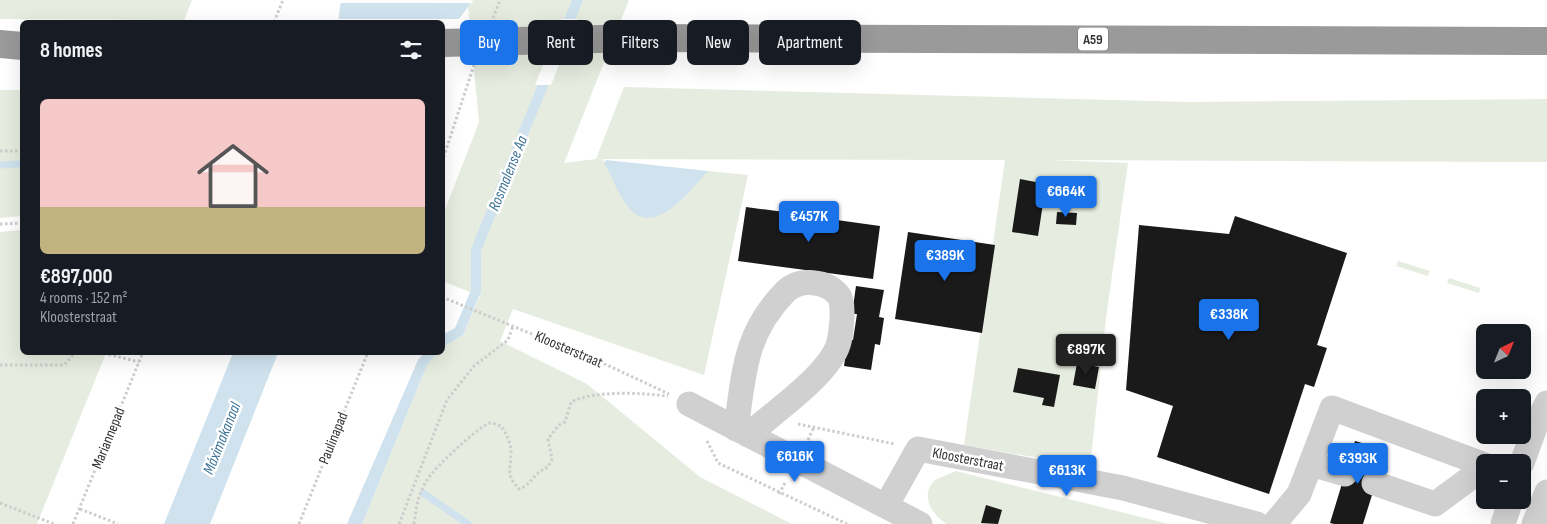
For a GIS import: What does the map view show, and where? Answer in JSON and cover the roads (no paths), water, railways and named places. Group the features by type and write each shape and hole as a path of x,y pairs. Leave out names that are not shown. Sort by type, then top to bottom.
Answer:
{"highway":[{"name":"A59","path":"445,43 639,38 1547,41"},
{"path":"0,44 20,46"}],"street":[{"path":"805,282 823,284 839,296 843,306 838,347 822,370 742,432 748,351 761,323 786,291 805,282"},
{"path":"681,400 920,524"},
{"path":"1525,454 1537,422 1547,404"},
{"path":"1274,524 1299,494 1332,408 1476,463"},
{"name":"Kloosterstraat","path":"886,506 918,449 1123,488 1257,524"},
{"path":"1311,464 1345,474"},
{"path":"1374,483 1435,504 1476,473"},
{"path":"1534,524 1547,492"},
{"path":"1503,524 1508,509"}],"water":[{"path":"341,0 471,0 468,7 445,37 445,20 338,20"},
{"path":"572,0 583,0 575,20 564,20"},
{"name":"Rosmalense Aa","path":"546,65 557,65 481,251 481,292 463,335 445,346 445,333 455,328 471,290 471,249"},
{"path":"606,160 708,171 681,201 670,210 658,216 647,218 636,214 626,204 604,163"},
{"name":"Máximakanaal","path":"232,355 277,355 210,524 164,524"},
{"path":"422,355 435,355 427,365 362,524 347,524 418,360"}],"waterway":[{"path":"0,165 20,164"},
{"path":"423,493 468,524"}]}
